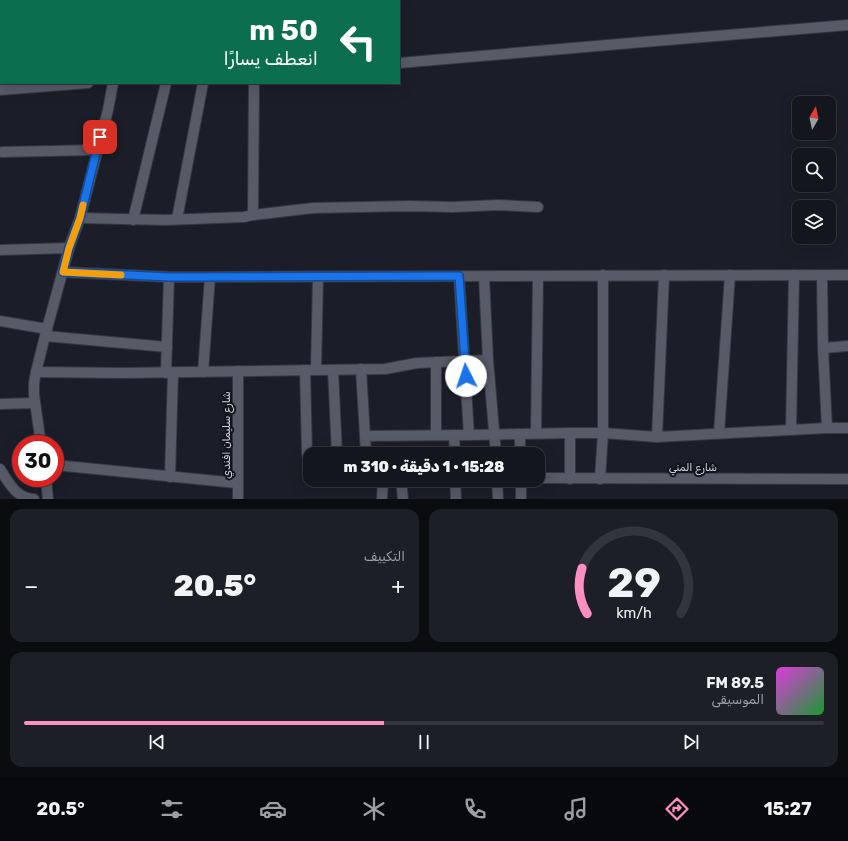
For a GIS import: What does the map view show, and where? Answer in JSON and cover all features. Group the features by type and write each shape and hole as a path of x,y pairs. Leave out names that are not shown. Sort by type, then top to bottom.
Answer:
{"street":[{"path":"400,63 848,25"},
{"path":"0,90 75,84"},
{"path":"39,435 34,403 34,383 36,372 69,248 80,218 108,110 113,84"},
{"path":"133,220 166,84"},
{"path":"177,219 203,84"},
{"path":"253,215 254,84"},
{"path":"2,152 97,150"},
{"path":"80,218 133,220 244,217 313,208 410,206 538,207"},
{"path":"0,250 69,248"},
{"path":"63,272 170,277 848,275"},
{"path":"822,274 823,348 827,428"},
{"path":"657,436 664,275"},
{"path":"719,433 730,275"},
{"path":"791,430 794,275"},
{"path":"459,276 469,435"},
{"path":"484,276 488,360 495,447"},
{"path":"536,433 538,276"},
{"path":"600,479 603,433 603,276"},
{"path":"170,277 167,346 169,372 170,477"},
{"path":"203,372 210,277"},
{"path":"316,370 318,277"},
{"path":"0,321 46,332 167,346"},
{"path":"823,348 848,346"},
{"path":"36,372 203,372 385,369 417,363 488,360"},
{"path":"436,362 436,435"},
{"path":"361,369 366,447"},
{"path":"305,370 307,447"},
{"path":"333,370 337,447"},
{"name":"شارع سليمان افندي","path":"238,371 238,499"},
{"path":"0,404 34,403"},
{"path":"365,436 603,433 657,436 848,428"},
{"path":"570,433 570,479"},
{"path":"520,434 520,447"},
{"path":"454,435 455,447"},
{"path":"64,466 237,483"},
{"path":"0,469 16,492 28,499 34,499"},
{"name":"شارع المني","path":"545,478 848,479"},
{"path":"47,487 48,499"},
{"path":"382,499 383,487"},
{"path":"402,487 404,499"},
{"path":"455,487 456,499"},
{"path":"497,487 498,499"},
{"path":"521,487 521,499"}],"slow traffic":[{"path":"83,205 63,272 121,275"}],"route":[{"path":"100,137 80,218 69,248 63,272 170,277 459,276 466,376"}]}
